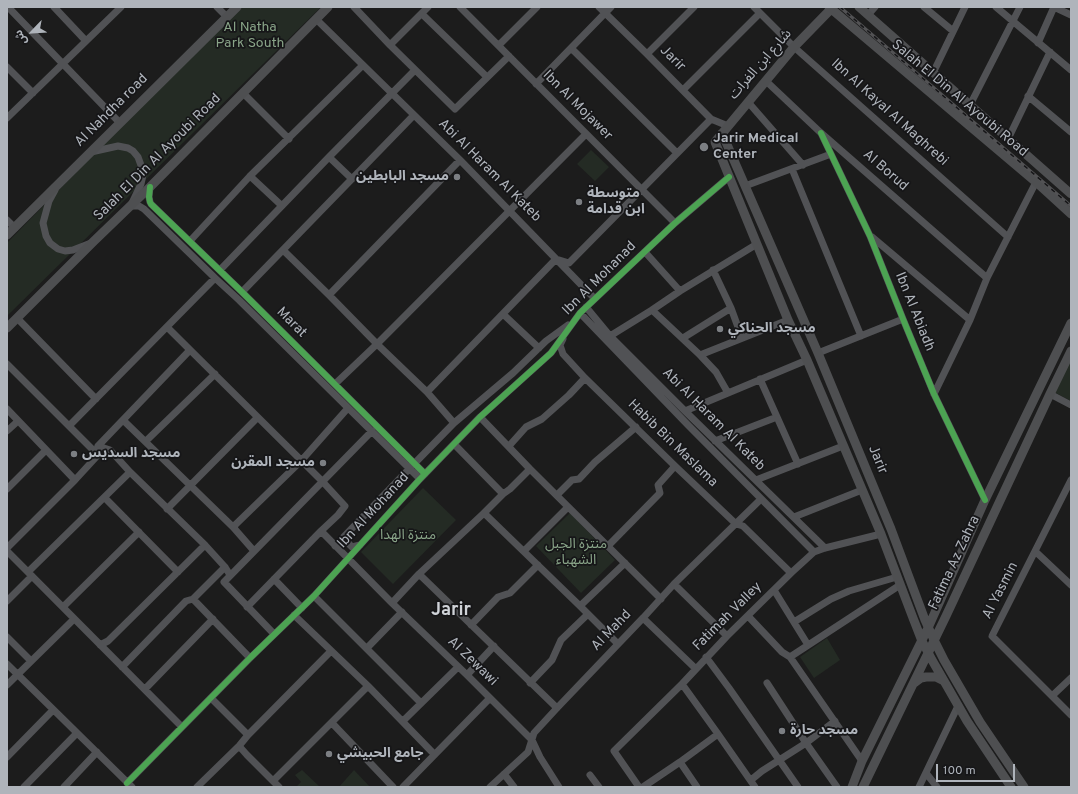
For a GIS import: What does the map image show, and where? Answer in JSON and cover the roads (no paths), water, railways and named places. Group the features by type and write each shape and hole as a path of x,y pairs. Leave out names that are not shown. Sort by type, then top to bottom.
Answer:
{"main road":[{"name":"Al Nahdha road","path":"7,235 237,7"},
{"name":"Salah El Din Al Ayoubi Road","path":"7,328 150,187 328,7"},
{"name":"Salah El Din Al Ayoubi Road","path":"859,7 1071,194"},
{"name":"Salah El Din Al Ayoubi Road","path":"830,8 1036,182 1071,214"},
{"name":"شارع ابن الفرات","path":"715,142 794,47 830,8"},
{"name":"Jarir","path":"725,130 745,186 818,353 891,529 918,603 934,640 980,722 1024,787"},
{"name":"Jarir","path":"715,142 788,320 807,360 881,534 928,657 1011,787"},
{"path":"852,787 862,761 916,654 928,624 939,604 985,500 1071,323"},
{"name":"Fatima Az Zahra","path":"863,787 913,684 928,657 934,640 1071,350"},
{"path":"985,500 986,507 990,510 993,510 998,506"},
{"path":"973,527 980,523 982,524 985,528 984,534"},
{"path":"918,603 929,606 939,604"},
{"path":"914,622 917,628 922,630 928,624"},
{"path":"928,624 932,632 940,628"},
{"path":"916,654 922,651 924,656 928,657 933,652 938,652 942,656"},
{"path":"913,684 921,678 931,676 944,681"}],"street":[{"path":"8,7 120,123"},
{"path":"54,7 86,40"},
{"path":"7,118 121,7"},
{"path":"217,7 227,17"},
{"path":"354,7 455,109 509,56"},
{"path":"390,45 428,7"},
{"name":"Ibn Al Mojawer","path":"460,7 675,224"},
{"name":"Jarir","path":"599,7 711,119 725,130"},
{"path":"536,84 611,7"},
{"path":"683,7 688,13"},
{"path":"647,54 694,7"},
{"name":"Ibn Al Kayal Al Maghrebi","path":"754,7 794,47 1008,237"},
{"path":"868,15 875,7"},
{"path":"924,7 953,31"},
{"path":"934,73 965,7"},
{"path":"996,7 1071,70"},
{"path":"970,105 1020,7"},
{"path":"1038,43 1054,7 1070,12"},
{"path":"499,45 534,8"},
{"path":"683,90 760,13"},
{"path":"422,14 487,77"},
{"name":"Abi Al Haram Al Kateb","path":"316,19 510,210 594,298"},
{"path":"571,48 677,153"},
{"path":"1008,139 1050,52"},
{"path":"190,241 250,176 363,65"},
{"path":"7,67 32,93"},
{"path":"220,270 281,205 415,70"},
{"name":"Al Borud","path":"766,81 821,133 988,278"},
{"path":"243,93 289,139"},
{"path":"1028,96 1071,132"},
{"path":"748,102 803,165"},
{"path":"242,292 414,115"},
{"path":"426,392 504,314 556,259 569,263 711,119"},
{"name":"Ibn Al Abiadh","path":"821,133 870,236 934,394 985,500"},
{"path":"335,384 586,134"},
{"path":"91,152 118,146 128,148 138,157 142,168 141,184 130,206"},
{"path":"745,186 831,154"},
{"path":"329,157 352,179"},
{"path":"329,295 460,160"},
{"path":"792,169 861,336"},
{"path":"250,176 281,205"},
{"name":"Ibn Al Mohanad","path":"130,785 182,727 274,634 314,596 420,479 480,417 551,353 572,323 594,298 729,177"},
{"path":"934,394 970,320 988,278 1036,182"},
{"path":"58,184 49,201 42,223 50,243 58,248 74,250 93,242"},
{"name":"Marat","path":"150,187 150,202 160,213 220,270 425,474"},
{"name":"Marat","path":"130,206 142,208 155,220 239,300 420,479"},
{"path":"155,220 152,214 153,212 155,211 160,213"},
{"path":"7,220 15,228"},
{"path":"870,236 970,320"},
{"path":"610,336 713,270 757,244"},
{"path":"283,250 426,392 454,423"},
{"path":"645,252 680,291"},
{"path":"713,270 742,338"},
{"path":"69,426 215,278"},
{"name":"Abi Al Haram Al Kateb","path":"586,307 610,336 825,548"},
{"path":"683,338 730,308"},
{"path":"652,310 683,338 716,372 728,393"},
{"name":"Abi Al Haram Al Kateb","path":"580,313 814,552"},
{"path":"504,314 539,348"},
{"path":"17,318 96,399"},
{"path":"818,353 903,319"},
{"path":"700,355 788,320"},
{"name":"Ibn Al Mohanad","path":"335,546 454,423 513,373 546,341 572,323"},
{"name":"Habib Bin Maslama","path":"572,323 560,345 563,354 585,378 675,466 736,524 743,526 791,573"},
{"path":"167,327 322,481 345,506 338,515 247,607"},
{"path":"182,727 8,552 98,455 98,446 190,350"},
{"path":"685,411 807,360"},
{"path":"7,364 98,455"},
{"path":"146,441 215,374"},
{"path":"509,446 526,427 542,419 569,395 585,378"},
{"path":"760,379 798,464"},
{"path":"1050,394 1071,405"},
{"path":"233,527 301,460 348,408"},
{"path":"7,409 75,480"},
{"path":"480,417 530,469 661,599"},
{"path":"715,441 777,417"},
{"path":"167,509 258,418"},
{"path":"7,431 18,420"},
{"path":"123,420 233,527 254,551"},
{"path":"557,495 572,480 579,479 595,462 636,427"},
{"path":"274,634 224,582 372,431"},
{"path":"454,444 503,494"},
{"path":"98,446 110,450 130,472 205,545 225,567 230,575"},
{"path":"756,480 843,446"},
{"path":"396,456 400,457 402,455 401,449"},
{"path":"7,489 46,450"},
{"path":"608,546 660,493 658,485 675,466"},
{"path":"392,603 419,574 530,469"},
{"path":"7,601 30,574 130,472"},
{"name":"Al Yasmin","path":"1071,480 1036,552 992,636 1071,715"},
{"path":"794,517 862,490"},
{"path":"105,498 178,572"},
{"name":"Al Mahd","path":"490,787 528,752 534,733 557,708 674,584 761,499"},
{"path":"524,551 568,507"},
{"path":"484,513 618,644"},
{"name":"Al Zewawi","path":"321,531 532,740 540,758 559,787"},
{"path":"63,607 139,532"},
{"path":"347,534 348,543 352,547 360,546"},
{"name":"Fatimah Valley","path":"639,787 614,752 682,684 726,636 814,552 881,534"},
{"path":"100,646 108,641 205,545"},
{"path":"1036,552 1071,585"},
{"path":"580,606 625,563"},
{"path":"471,625 498,598 510,593 538,565"},
{"path":"122,667 186,602 193,599 225,567"},
{"path":"419,574 557,708"},
{"path":"274,579 302,608"},
{"path":"794,622 831,598 849,591 899,581"},
{"path":"790,657 899,581"},
{"path":"674,584 726,636"},
{"path":"774,590 808,645"},
{"path":"314,596 421,703"},
{"path":"193,599 250,658"},
{"path":"367,648 402,612"},
{"path":"530,683 552,660 561,640 588,614"},
{"path":"294,615 368,686 434,754"},
{"path":"748,616 782,652 790,657 862,761"},
{"path":"643,618 696,669"},
{"path":"7,685 74,619"},
{"path":"145,689 213,619"},
{"path":"7,637 31,661"},
{"path":"467,675 494,646"},
{"path":"203,785 248,735 332,651"},
{"path":"706,657 798,787"},
{"path":"7,664 130,785"},
{"path":"403,721 458,667"},
{"path":"1052,696 1071,678"},
{"path":"767,683 837,787"},
{"path":"682,684 753,784 762,771 806,743 835,721"},
{"path":"273,781 368,686"},
{"path":"211,698 248,735"},
{"path":"403,787 490,698"},
{"path":"919,787 958,706"},
{"path":"7,757 53,710"},
{"path":"332,723 393,787"},
{"path":"24,787 77,733"},
{"path":"643,787 718,734"},
{"path":"239,746 279,787"},
{"path":"64,787 97,752"},
{"path":"680,762 697,787"},
{"path":"926,773 937,787"},
{"path":"504,774 514,787"},
{"path":"590,775 599,787"}],"railway":[{"path":"840,7 1071,206"}],"place":[{"name":"Jarir Medical Center","path":"704,147"},
{"name":"مسجد البابطين","path":"457,177"},
{"name":"متوسطة ابن قدامة","path":"579,202"},
{"name":"مسجد الحناكي","path":"720,329"},
{"name":"مسجد السديس","path":"74,454"},
{"name":"مسجد المقرن","path":"323,463"},
{"name":"مسجد حارة","path":"782,731"},
{"name":"جامع الحبيشي","path":"329,754"}],"district":[{"name":"Jarir","path":"451,611"}],"park label":[{"name":"Al Natha Park South","path":"250,36"},
{"name":"منتزة الهدا","path":"408,536"},
{"name":"منتزة الجبل الشهباء","path":"576,554"}]}
